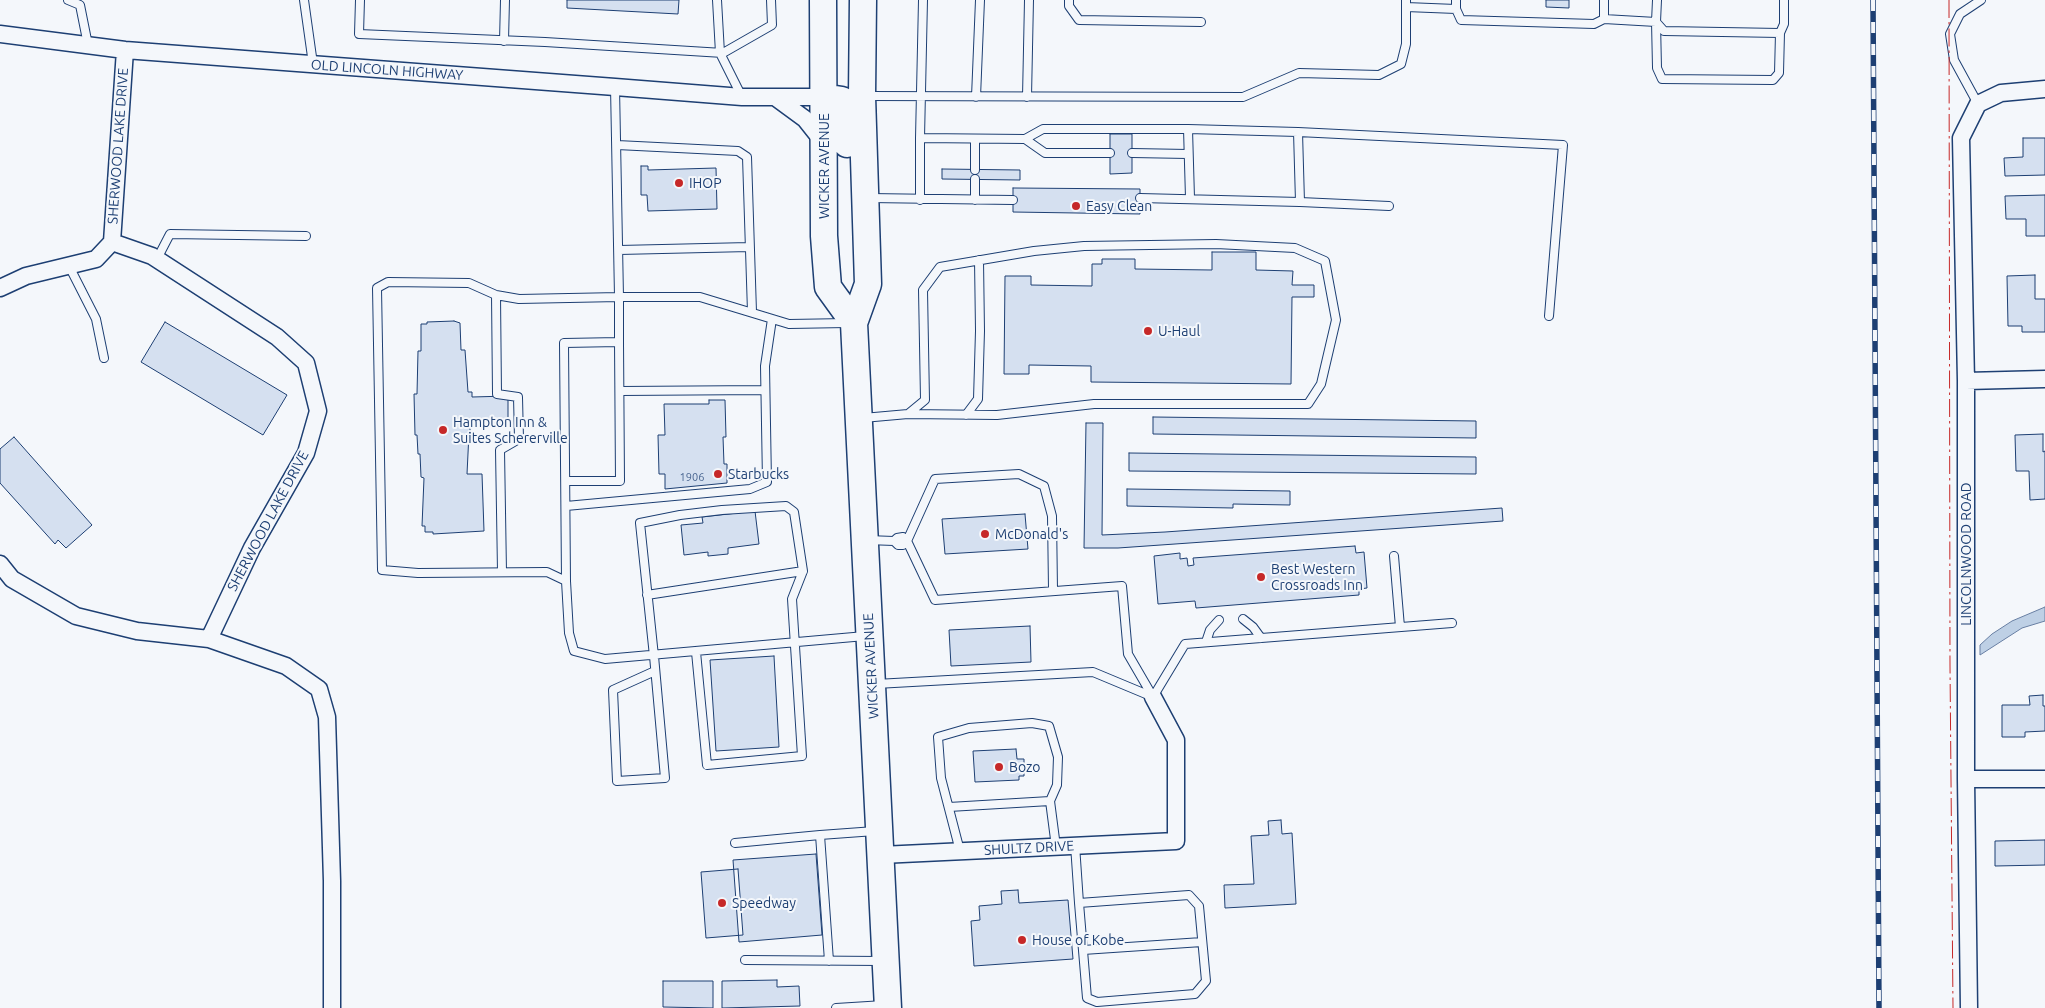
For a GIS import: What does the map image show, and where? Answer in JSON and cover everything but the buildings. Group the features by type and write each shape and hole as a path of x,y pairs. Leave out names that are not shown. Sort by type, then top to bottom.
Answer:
{"highway":[{"name":"WICKER AVENUE","path":"824,0 824,236 828,287 854,323"},
{"name":"WICKER AVENUE","path":"863,0 862,96 868,284 854,323 888,1006"},
{"path":"823,97 842,100 846,120 850,189 865,198"}],"street":[{"name":"OLD LINCOLN HIGHWAY","path":"0,34 124,50 615,88 742,97 823,97"},
{"name":"SHERWOOD LAKE DRIVE","path":"0,288 26,276 96,259 112,242 124,50"},
{"path":"1978,104 2001,93 2045,89"},
{"path":"775,97 805,119 824,144"},
{"name":"LINCOLNWOOD ROAD","path":"1969,1008 1966,779 1966,381 1961,138 1978,104"},
{"name":"SHERWOOD LAKE DRIVE","path":"112,242 157,259 277,337 306,362 318,410 306,453 252,548 209,639"},
{"path":"1966,381 2045,379"},
{"path":"0,564 12,579 76,616 137,631 209,639 286,666 319,689 327,717 332,881 332,1008"},
{"name":"SHULTZ DRIVE","path":"880,843 960,851 1176,840 1176,740 1153,697"},
{"path":"1966,779 2045,780"}],"lane":[{"path":"68,0 80,6 88,45"},
{"path":"304,0 314,64"},
{"path":"360,0 359,34 720,53 772,25 770,0"},
{"path":"504,41 505,0"},
{"path":"718,0 720,53 742,97"},
{"path":"920,200 924,0"},
{"path":"976,97 980,0"},
{"path":"1027,97 1029,0"},
{"path":"1069,0 1069,6 1079,20 1201,22"},
{"path":"1456,0 1456,9 1461,20 1594,24 1604,19 1656,22 1664,31 1780,33"},
{"path":"1604,0 1604,19"},
{"path":"1657,0 1657,68 1662,79 1773,80 1779,72 1780,33 1784,24 1784,0"},
{"path":"1978,104 1954,60 1950,34 1960,14 1979,1"},
{"path":"862,96 1243,98 1300,73 1379,75 1401,64 1406,44 1406,4 1456,9"},
{"path":"566,481 620,481 619,250 615,88"},
{"path":"920,138 1025,139 1043,129 1188,129 1298,132 1563,145 1548,316"},
{"path":"1188,129 1190,198"},
{"path":"1298,132 1300,202"},
{"path":"975,139 975,170"},
{"path":"1025,139 1045,152 1110,153"},
{"path":"616,145 738,151 747,157 752,312"},
{"path":"1132,153 1188,154"},
{"path":"975,180 975,200"},
{"path":"865,198 1013,200"},
{"path":"1140,198 1190,198 1389,206"},
{"path":"157,259 170,234 306,236"},
{"path":"859,419 908,414 997,415 1094,404 1308,404 1321,384 1336,320 1325,261 1295,248 1216,244 1084,246 1034,251 940,267 923,290 925,400 908,414"},
{"path":"619,250 749,247"},
{"path":"966,415 978,399 980,332 979,260"},
{"path":"69,266 96,319 104,358"},
{"path":"566,581 547,572 418,573 382,570 377,288 388,282 469,282 496,295 519,299 700,297 789,324 854,323"},
{"path":"496,295 497,394 518,397 519,439 500,450 502,572"},
{"path":"566,506 750,489 767,482 765,366 772,319"},
{"path":"619,342 564,343 566,581 569,633 574,651 605,659 870,636"},
{"path":"620,391 765,390"},
{"path":"865,540 894,542 898,545 903,545 907,541 935,479 1019,474 1044,486 1052,516 1054,590"},
{"path":"655,671 613,690 617,781 665,778 654,656 640,523 680,515 722,510 786,506 794,512 803,571 792,599 802,756 707,765 696,652"},
{"path":"907,541 935,600 1122,586 1128,654 1153,697"},
{"path":"1394,556 1400,627"},
{"path":"647,595 803,571"},
{"path":"1243,619 1253,627 1261,638"},
{"path":"1206,642 1210,630 1219,620"},
{"path":"1153,697 1185,644 1452,623"},
{"path":"872,684 1093,672 1153,697"},
{"path":"960,851 941,778 938,737 969,728 1032,723 1049,726 1058,757 1057,786 1050,801 1056,847"},
{"path":"950,807 1050,801"},
{"path":"820,835 829,961"},
{"path":"735,842 820,835 880,843"},
{"path":"1075,846 1079,903 1087,998 1097,1002 1196,994 1206,981 1199,906 1189,895 1079,903"},
{"path":"1083,950 1202,942"},
{"path":"745,960 886,962"},
{"path":"836,1008 888,1006"}],"water":[{"path":"2045,607 2045,621 2022,628 1980,655 1980,645 1992,634 2012,621"}],"railway":[{"path":"1873,0 1879,1008"}],"power":[{"path":"1949,0 1950,666 1953,1008"}],"place":[{"name":"IHOP","path":"679,183"},
{"name":"Easy Clean","path":"1076,206"},
{"name":"U-Haul","path":"1148,331"},
{"name":"Hampton Inn & Suites Schererville","path":"443,430"},
{"name":"Starbucks","path":"718,474"},
{"name":"McDonald's","path":"985,534"},
{"name":"Best Western Crossroads Inn","path":"1261,577"},
{"name":"Bozo","path":"999,767"},
{"name":"Speedway","path":"722,903"},
{"name":"House of Kobe","path":"1022,940"}]}
